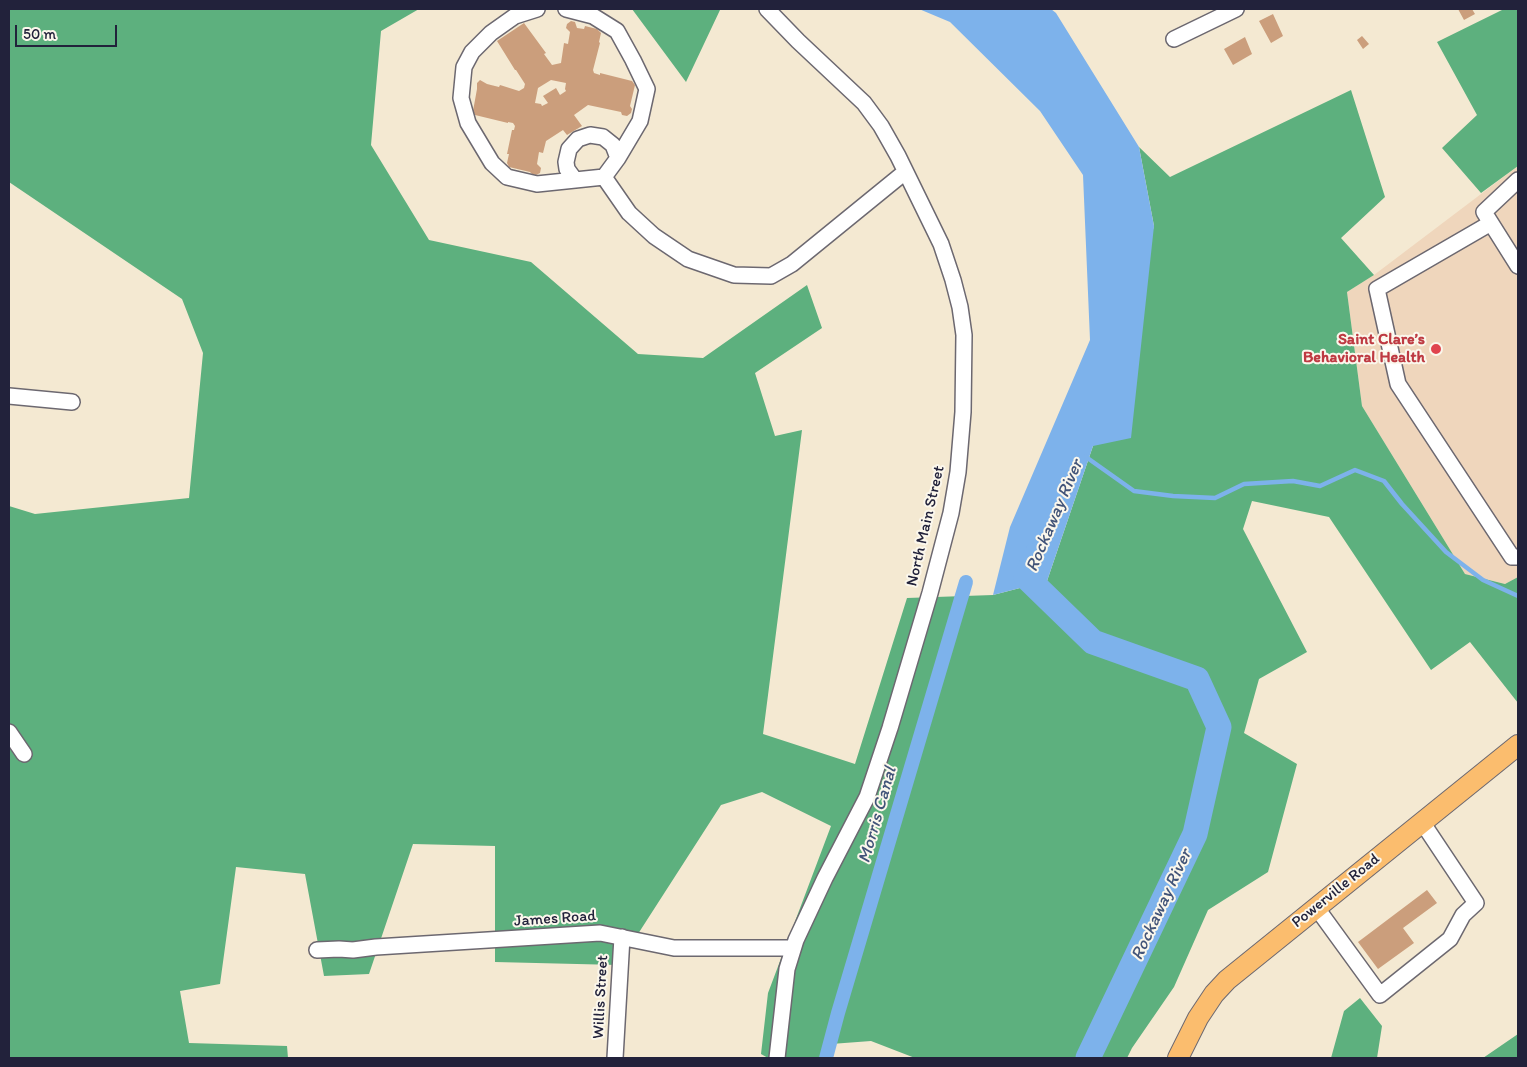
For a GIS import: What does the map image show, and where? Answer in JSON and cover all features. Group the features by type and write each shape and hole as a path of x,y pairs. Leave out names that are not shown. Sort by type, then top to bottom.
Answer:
{"main road":[{"name":"Powerville Road","path":"1178,1058 1198,1018 1214,994 1227,980 1518,744"}],"street":[{"path":"537,9 515,16 491,33 472,52 464,67 461,98 468,123 492,162 507,177 537,184 604,177 640,122 647,89 617,32 593,16 566,9"},
{"name":"North Main Street","path":"767,9 864,103 881,126 898,156 941,244 960,307 964,335 963,412 958,472 951,513 930,593 870,788 803,922 793,948 787,969 777,1058"},
{"path":"1174,39 1236,9"},
{"path":"575,180 567,169 567,156 573,143 578,139 590,135 603,137 613,146 618,158"},
{"path":"604,177 629,213 654,236 688,259 734,276 771,276 792,264 905,172"},
{"path":"1518,180 1484,212 1518,266"},
{"path":"1491,223 1377,290 1398,384 1514,548"},
{"path":"9,396 72,402"},
{"path":"9,732 24,754"},
{"path":"1316,907 1380,995 1450,939 1464,915 1476,903 1422,822"},
{"name":"James Road","path":"317,950 352,950 600,933 674,948 793,948"},
{"name":"Willis Street","path":"615,1058 622,937"}],"shaded area":[{"name":"Saint Clare’s Behavioral Health","path":"1518,166 1518,577 1505,584 1465,574 1362,406 1347,292 1374,275"}],"green space":[{"path":"9,9 419,9 381,31 371,145 429,240 531,262 638,354 703,358 807,285 822,328 755,373 775,436 802,430 763,734 855,764 907,598 993,595 1047,581 1093,446 1154,226 1139,147 1170,177 1351,90 1385,197 1341,238 1374,275 1347,292 1362,406 1465,574 1505,584 1518,577 1518,703 1470,642 1431,670 1329,517 1252,501 1243,529 1307,652 1259,679 1244,733 1297,764 1268,872 1208,910 1174,987 1127,1058 915,1058 871,1041 831,1044 826,1058 768,1058 761,1054 768,993 831,826 762,792 721,805 618,965 495,962 495,846 413,844 369,974 324,976 305,874 236,867 220,984 180,991 189,1043 287,1046 288,1058 9,1058 9,506 35,514 189,498 203,353 182,299 9,182"},
{"path":"632,9 720,10 686,82"},
{"path":"1504,9 1518,9 1518,166 1481,193 1442,148 1477,115 1437,42"},
{"path":"1360,998 1382,1026 1377,1058 1331,1058 1344,1011"},
{"path":"1518,1034 1518,1058 1483,1058"}],"water":[{"path":"919,9 1051,9 1056,13 1139,147 1154,226 1131,438 1093,446 1047,581 993,595 1010,527 1090,340 1083,175 1040,111 950,22"}],"building":[{"path":"1458,9 1472,9 1475,14 1464,20"},
{"path":"1273,14 1283,36 1271,43 1259,21"},
{"path":"571,21 575,22 577,28 584,29 585,26 597,29 601,33 593,70 594,73 632,81 635,85 630,106 632,109 631,113 627,116 622,115 621,112 588,105 574,115 582,126 567,135 563,130 546,141 543,153 539,152 537,164 541,168 540,173 536,175 509,167 507,163 509,154 507,154 512,130 514,130 515,126 513,123 475,115 473,111 477,83 480,80 487,84 499,87 500,85 519,91 524,88 525,84 497,41 524,23 546,53 544,54 552,65 561,63 564,43 568,44 570,32 566,28 567,24","holes":["551,80 566,83 566,91 560,95 556,88 543,96 548,103 542,106 535,103 538,88"]},
{"path":"1362,36 1369,44 1363,49 1357,40"},
{"path":"1245,37 1252,54 1233,65 1224,49"},
{"path":"1427,890 1437,903 1403,928 1414,943 1378,969 1358,942"}],"waterway":[{"path":"1086,457 1134,491 1173,496 1215,498 1244,484 1293,481 1320,486 1355,470 1384,481 1402,504 1446,552 1483,580 1518,596"},
{"name":"Rockaway River","path":"1036,555 1026,577 1093,642 1197,679 1219,727 1195,834 1088,1058"},
{"name":"Morris Canal","path":"826,1058 966,582"}],"place":[{"name":"Saint Clare’s Behavioral Health","path":"1436,349"}]}
